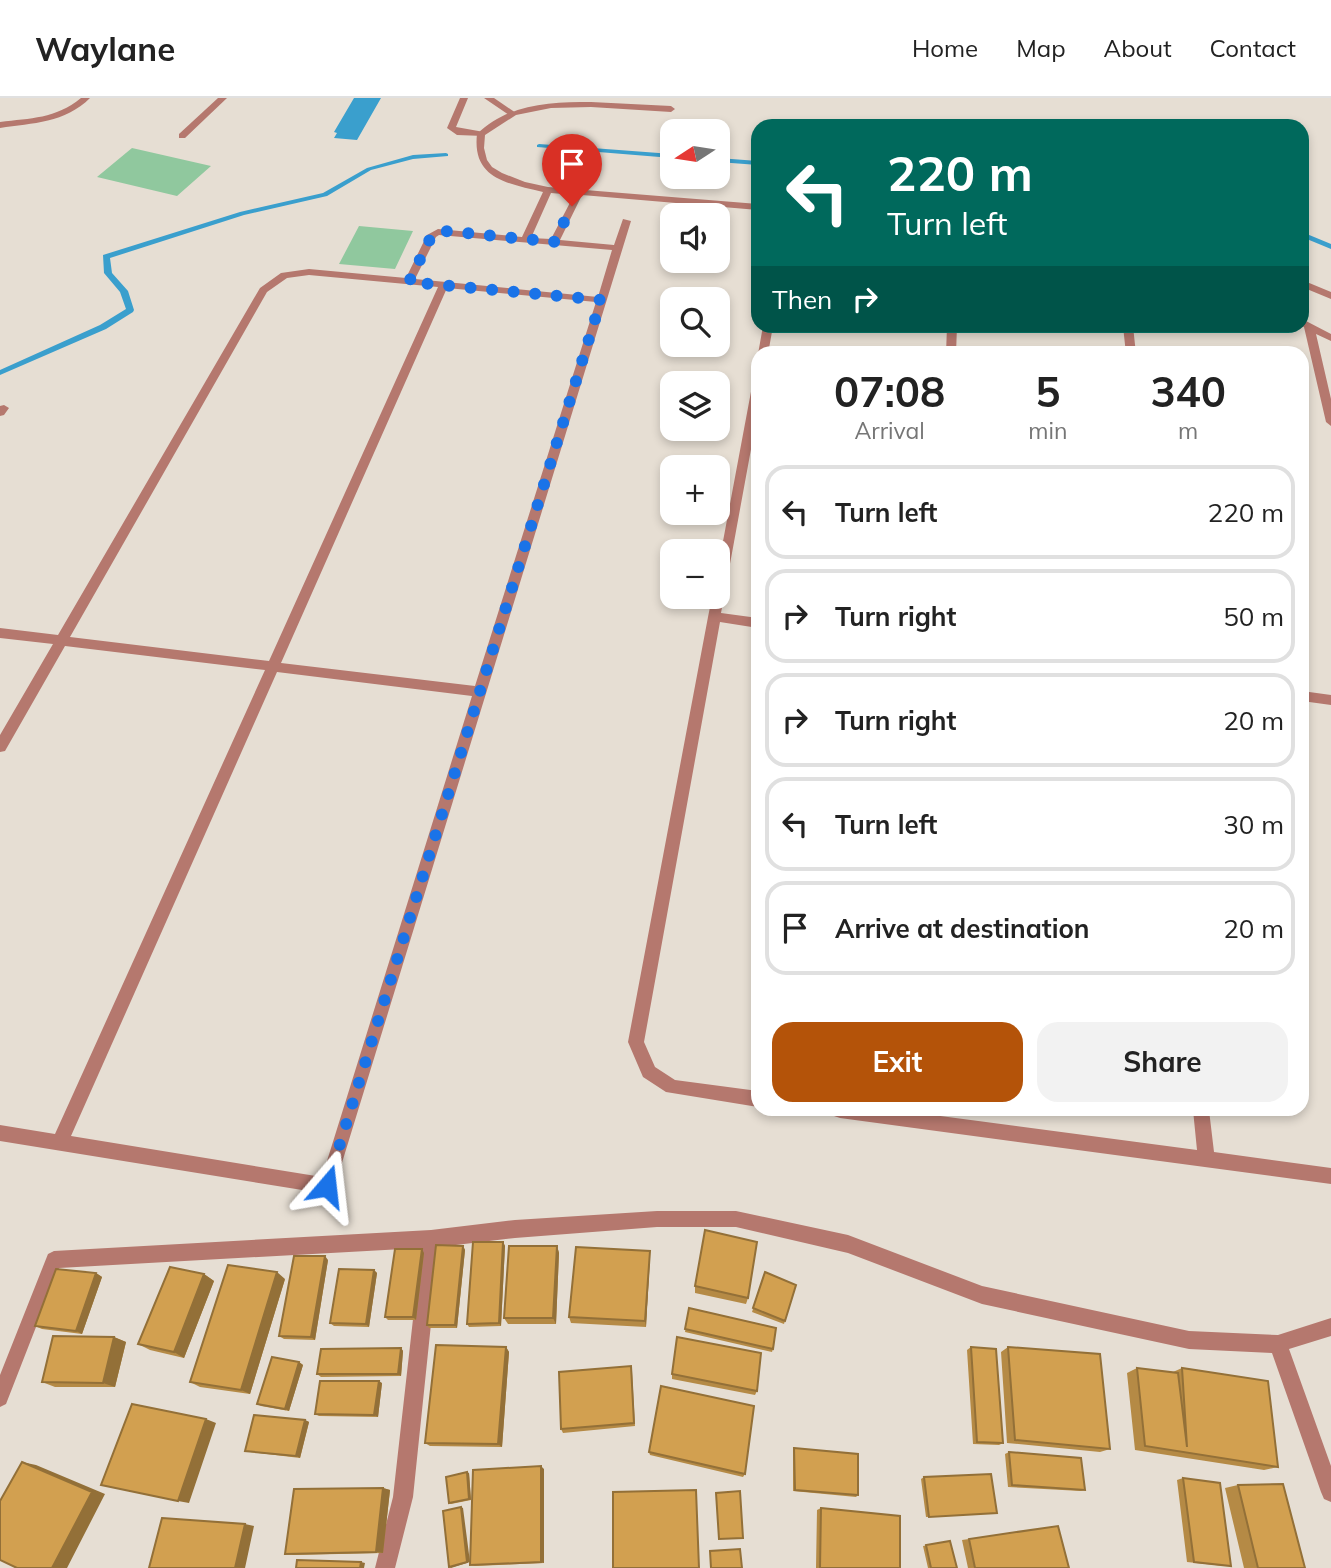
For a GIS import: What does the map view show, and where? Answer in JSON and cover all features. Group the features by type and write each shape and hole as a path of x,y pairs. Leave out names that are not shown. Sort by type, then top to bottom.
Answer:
{"street":[{"path":"0,125 57,117 70,111 86,98"},
{"path":"182,136 223,98"},
{"path":"464,98 451,128 457,132 481,134 512,113 539,107 577,103 671,109"},
{"path":"488,98 512,113"},
{"path":"481,134 478,148 480,160 491,171 516,183 548,190 751,206"},
{"path":"526,239 548,190"},
{"path":"554,242 579,192"},
{"path":"0,1133 327,1186 626,221"},
{"path":"409,282 432,235 438,232 617,248"},
{"path":"0,747 263,290 284,275 309,272 601,300"},
{"path":"60,1142 444,285"},
{"path":"1309,285 1331,296"},
{"path":"1309,325 1331,338"},
{"path":"1308,333 1331,422"},
{"path":"751,419 636,1042 649,1072 672,1087 751,1097"},
{"path":"714,617 751,622"},
{"path":"0,633 480,692"},
{"path":"1309,697 1331,700"},
{"path":"925,1116 1331,1176"},
{"path":"1202,1116 1206,1159"},
{"path":"0,1398 54,1260 432,1239 515,1229 657,1219 736,1219 848,1244 982,1295 1189,1340 1278,1344 1331,1327"},
{"path":"385,1568 403,1497 432,1239"},
{"path":"1278,1344 1331,1492"}],"green space":[{"path":"132,148 211,166 177,196 97,177"},
{"path":"359,226 413,231 395,269 339,264"}],"water":[{"path":"354,98 381,98 357,140 334,138 337,133 334,132"}],"building":[{"path":"705,1230 757,1242 748,1298 695,1286"},
{"path":"473,1242 503,1242 499,1323 467,1324"},
{"path":"436,1245 463,1246 455,1325 427,1325"},
{"path":"509,1246 557,1246 553,1318 504,1318"},
{"path":"576,1247 650,1251 645,1321 569,1317"},
{"path":"395,1249 422,1249 413,1317 385,1317"},
{"path":"294,1256 325,1256 311,1337 279,1336"},
{"path":"228,1265 277,1272 241,1390 190,1382"},
{"path":"170,1267 204,1274 174,1352 138,1344"},
{"path":"56,1269 96,1273 76,1331 35,1326"},
{"path":"339,1269 374,1270 366,1324 330,1323"},
{"path":"765,1272 796,1285 785,1321 753,1308"},
{"path":"689,1308 776,1328 773,1349 685,1329"},
{"path":"53,1336 114,1337 103,1383 42,1382"},
{"path":"677,1337 761,1353 757,1391 672,1374"},
{"path":"436,1345 506,1347 498,1444 425,1443"},
{"path":"971,1347 996,1349 1003,1443 977,1442"},
{"path":"1008,1347 1100,1354 1110,1449 1015,1440"},
{"path":"401,1348 398,1374 317,1374 321,1349"},
{"path":"272,1357 299,1362 285,1409 257,1404"},
{"path":"631,1366 634,1423 561,1429 559,1372"},
{"path":"1137,1368 1178,1373 1187,1447 1182,1368 1268,1381 1278,1467 1145,1446"},
{"path":"320,1381 379,1381 374,1415 315,1414"},
{"path":"661,1386 754,1406 745,1474 649,1452"},
{"path":"132,1404 206,1419 178,1501 101,1485"},
{"path":"254,1415 305,1420 296,1456 245,1451"},
{"path":"794,1448 858,1454 858,1495 795,1490"},
{"path":"1009,1452 1081,1458 1085,1490 1012,1485"},
{"path":"22,1462 92,1492 52,1568 17,1568 0,1560 0,1501"},
{"path":"541,1466 541,1562 470,1565 473,1470"},
{"path":"467,1472 469,1499 449,1503 446,1477"},
{"path":"991,1474 997,1513 929,1517 924,1477"},
{"path":"1183,1478 1220,1483 1231,1566 1194,1562"},
{"path":"1283,1484 1305,1568 1258,1568 1238,1485"},
{"path":"383,1488 376,1552 285,1554 294,1489"},
{"path":"696,1490 699,1568 613,1568 613,1492"},
{"path":"740,1491 743,1538 719,1539 716,1493"},
{"path":"461,1507 467,1562 449,1567 443,1511"},
{"path":"821,1508 900,1516 900,1568 820,1568"},
{"path":"162,1518 245,1524 235,1568 149,1568"},
{"path":"1058,1526 1069,1568 975,1568 969,1539"},
{"path":"950,1541 957,1568 931,1568 926,1545"},
{"path":"740,1549 742,1568 711,1568 710,1551"},
{"path":"297,1560 361,1562 360,1568 296,1568"}],"waterway":[{"path":"539,146 660,155"},
{"path":"0,373 103,327 130,310 124,291 108,273 106,257 242,213 325,195 369,169 413,157 446,155"},
{"path":"730,161 751,162"},
{"path":"1309,237 1331,247"}],"route":[{"path":"327,1186 601,300 409,282 432,235 438,232 554,242 572,206"}]}
